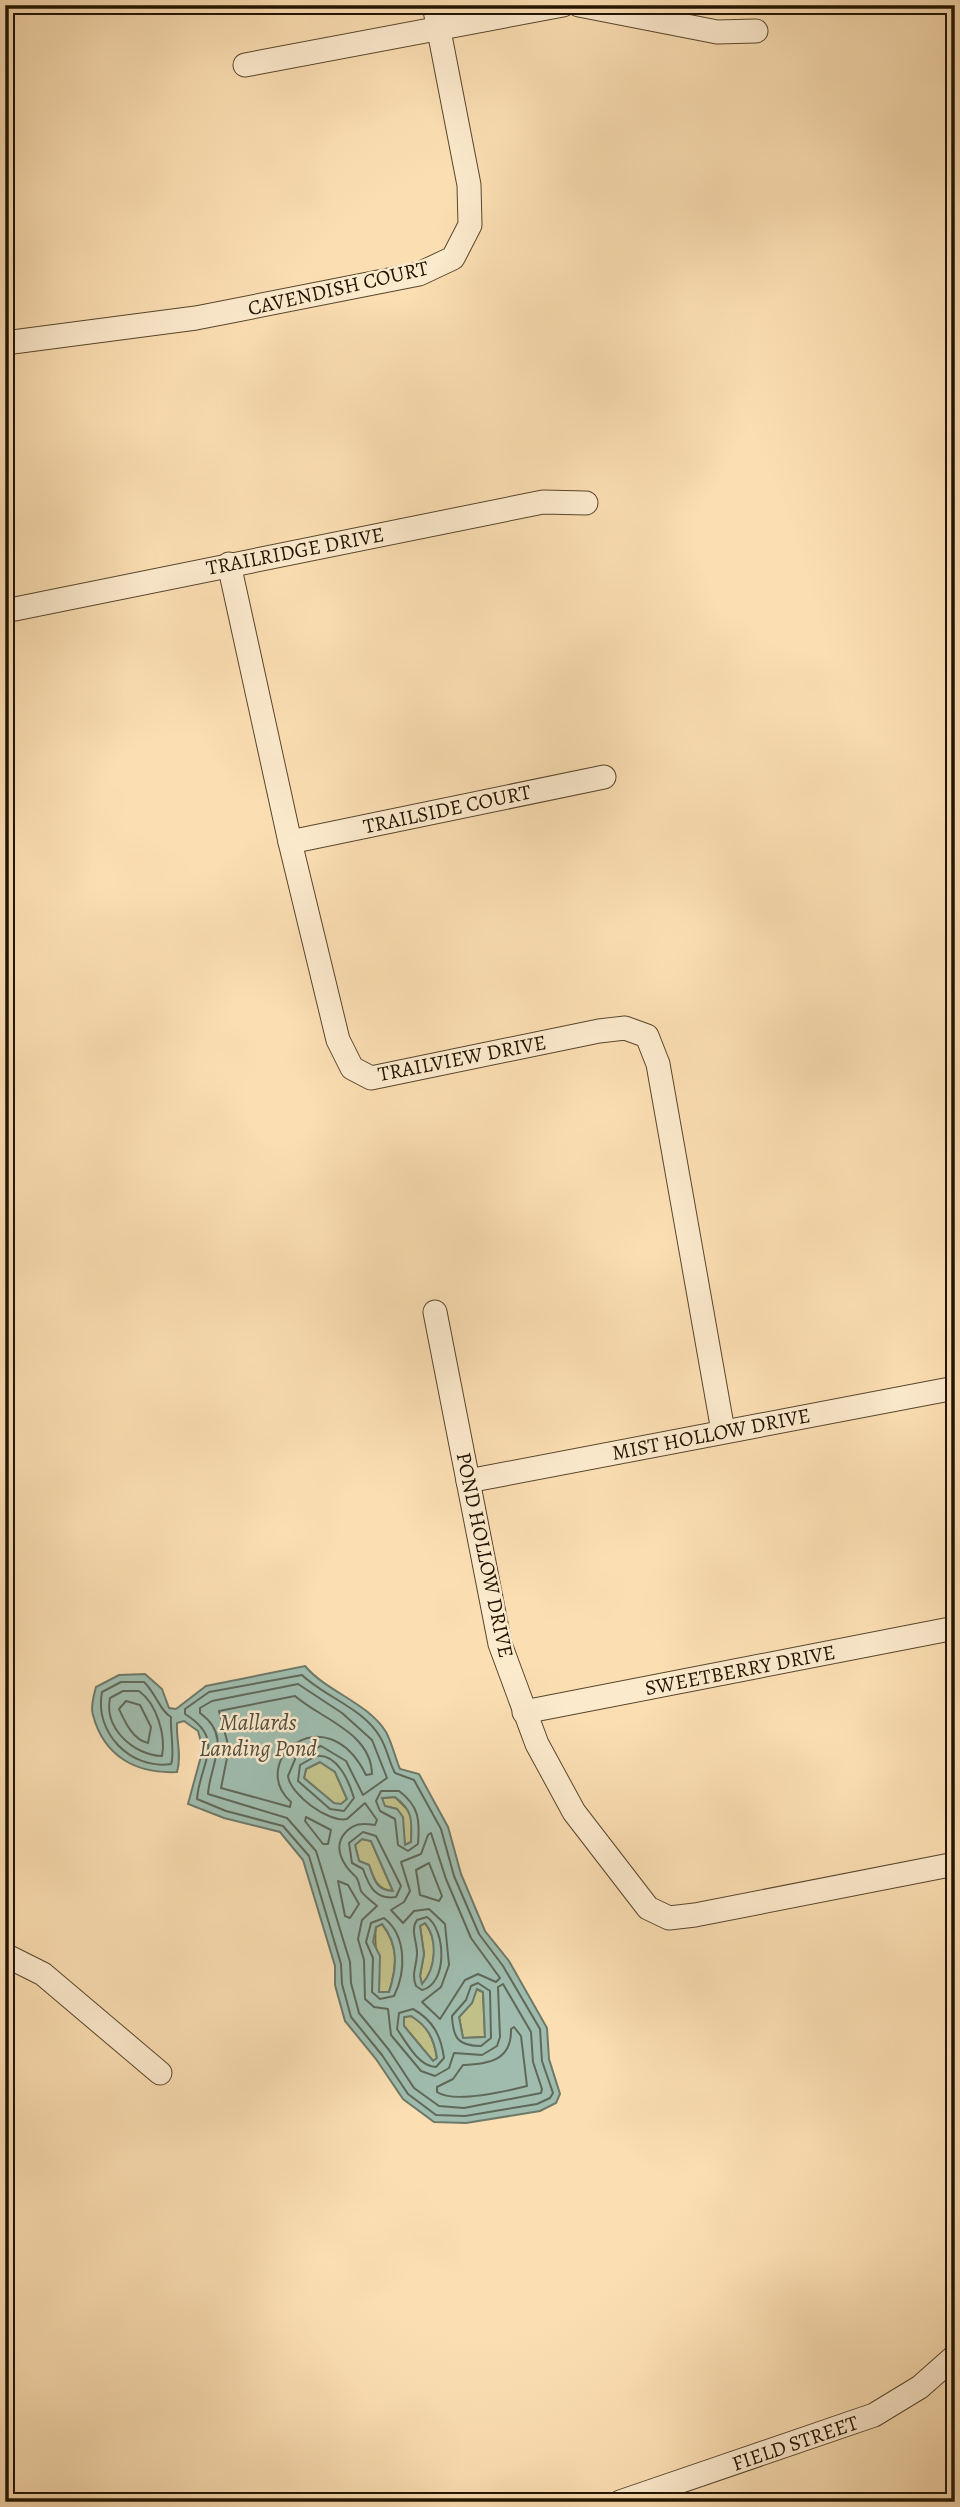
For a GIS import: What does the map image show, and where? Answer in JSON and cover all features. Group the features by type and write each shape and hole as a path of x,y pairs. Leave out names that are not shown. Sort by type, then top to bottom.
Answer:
{"street":[{"name":"CAVENDISH COURT","path":"5,344 196,318 419,274 453,258 470,226 468,185 434,5"},
{"path":"245,65 564,5"},
{"path":"579,5 717,32 756,31"},
{"name":"TRAILRIDGE DRIVE","path":"5,611 543,502 586,503"},
{"name":"TRAILVIEW DRIVE","path":"229,564 290,842 338,1040 352,1068 371,1077 599,1031 625,1028 647,1036 659,1064 723,1431"},
{"name":"TRAILSIDE COURT","path":"290,842 604,777"},
{"name":"POND HOLLOW DRIVE","path":"435,1312 500,1644 524,1713 574,1812 648,1909 669,1918 955,1864"},
{"name":"MIST HOLLOW DRIVE","path":"468,1481 955,1388"},
{"name":"SWEETBERRY DRIVE","path":"524,1713 955,1629"},
{"path":"5,1955 43,1974 160,2073"},
{"name":"FIELD STREET","path":"620,2502 647,2498 874,2415 920,2387 955,2356"}],"shaded area":[{"path":"320,1762 335,1772 347,1799 341,1805 334,1804 304,1778 306,1769"},
{"path":"395,1797 412,1814 411,1842 405,1845 402,1817 397,1809 384,1806 382,1798"},
{"path":"362,1839 371,1841 393,1891 380,1886 369,1865 359,1861 355,1845"},
{"path":"425,1923 432,1938 434,1954 430,1971 422,1985 420,1976 424,1954 420,1926"},
{"path":"382,1924 394,1948 395,1965 389,1992 378,1993 375,1935 376,1927"},
{"path":"476,1989 483,1992 485,2037 463,2038 459,2017 472,2003"},
{"path":"411,2016 422,2024 432,2039 437,2058 433,2061 404,2026 404,2017"}],"water":[{"name":"Mallards Landing Pond","path":"305,1666 378,1722 388,1736 400,1769 419,1774 448,1827 461,1874 485,1931 509,1961 547,2028 549,2059 560,2094 556,2103 540,2111 466,2123 434,2122 403,2099 376,2059 345,2021 335,1985 335,1966 303,1860 280,1832 224,1818 188,1804 203,1749 198,1731 184,1721 177,1723 177,1772 162,1772 136,1766 114,1752 98,1730 92,1712 96,1687 119,1675 145,1674 162,1689 169,1708 176,1709 206,1686","holes":["320,1762 335,1772 347,1799 341,1804 334,1803 304,1778 306,1769","395,1797 408,1811 411,1842 405,1845 403,1817 397,1809 385,1806 382,1798","362,1839 371,1841 393,1891 379,1886 369,1865 359,1861 355,1845","425,1923 432,1937 434,1954 427,1978 422,1984 420,1976 424,1954 420,1926","382,1924 388,1932 395,1957 389,1992 379,1992 380,1956 373,1942 376,1927","477,1989 483,1992 485,2037 463,2038 459,2017 472,2003","411,2016 422,2024 432,2039 437,2058 433,2061 404,2026 404,2017"]}]}
